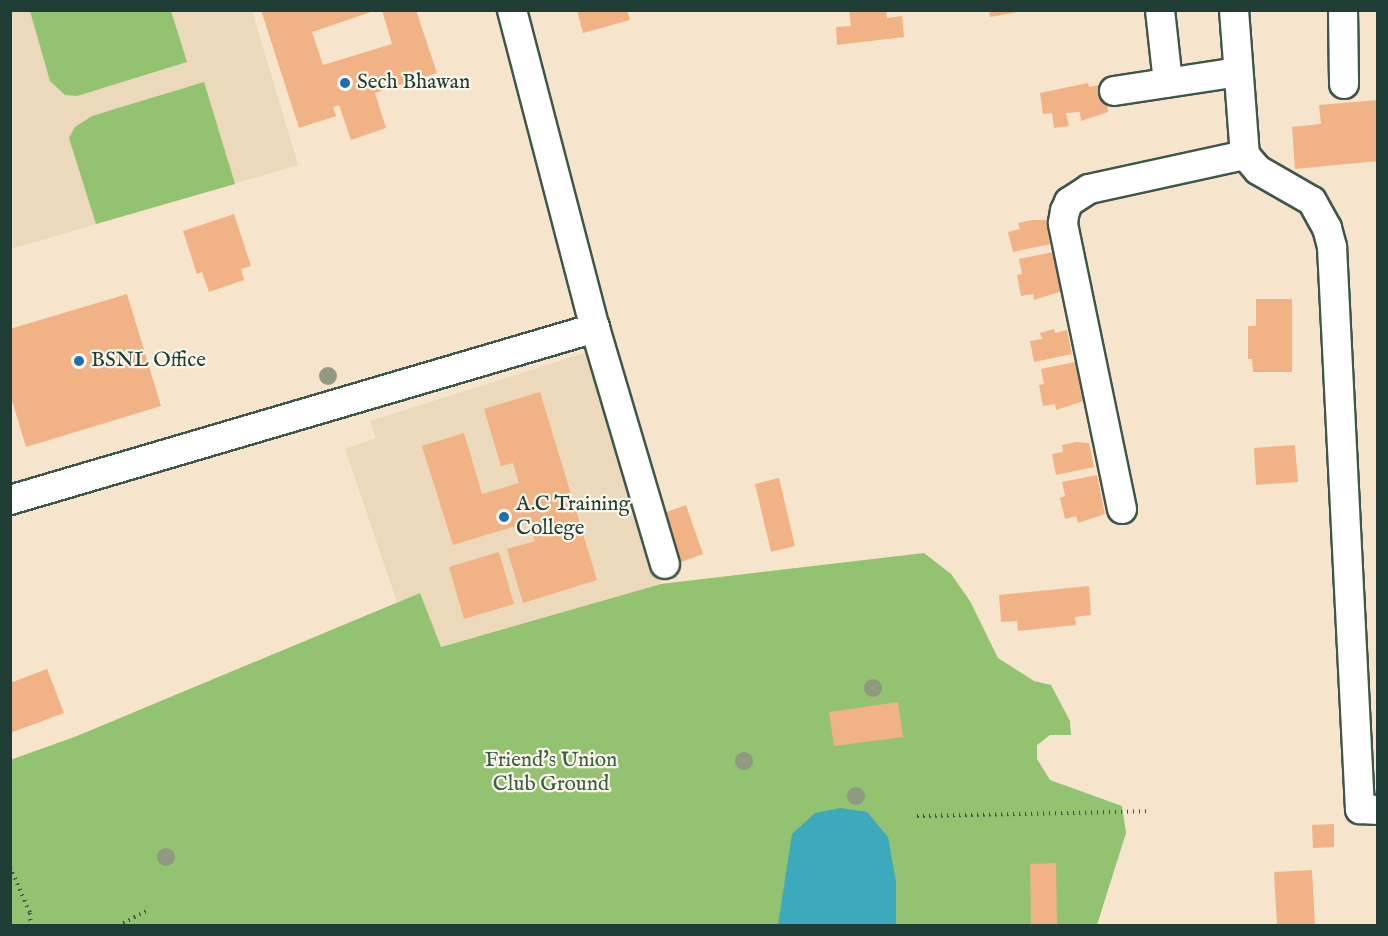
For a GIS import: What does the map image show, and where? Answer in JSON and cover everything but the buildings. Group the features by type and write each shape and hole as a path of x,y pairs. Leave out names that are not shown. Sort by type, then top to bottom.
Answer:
{"street":[{"path":"512,10 596,328 665,564"},
{"path":"1160,10 1168,83"},
{"path":"1234,10 1245,155 1258,170 1312,201 1328,228 1332,247 1360,809 1377,810"},
{"path":"1344,10 1344,84"},
{"path":"1114,91 1238,72"},
{"path":"1122,509 1064,223 1065,211 1069,202 1089,189 1245,155"},
{"path":"10,501 596,328"}],"path":[{"path":"917,816 1147,811"},
{"path":"10,867 30,913 31,926"},
{"path":"118,926 148,910"}],"shaded area":[{"path":"11,11 252,11 298,165 11,249"},
{"name":"A.C Training College","path":"588,352 661,584 440,647 420,593 397,602 345,449 376,438 370,421"}],"green space":[{"path":"30,11 171,11 187,62 77,96 65,95 50,81"},
{"path":"204,82 235,184 96,224 69,138 75,127 92,116"},
{"name":"Friend's Union Club Ground","path":"924,553 951,574 970,601 998,658 1034,681 1051,685 1070,721 1071,735 1050,735 1037,745 1037,759 1050,780 1122,806 1126,833 1097,925 11,925 10,760 77,736 420,593 441,647 661,584"}],"water":[{"path":"841,808 867,812 888,837 896,882 896,925 778,925 792,834 815,813"}],"place":[{"name":"Sech Bhawan","path":"345,83"},
{"name":"BSNL Office","path":"79,361"},
{"name":"A.C Training College","path":"504,517"}]}
